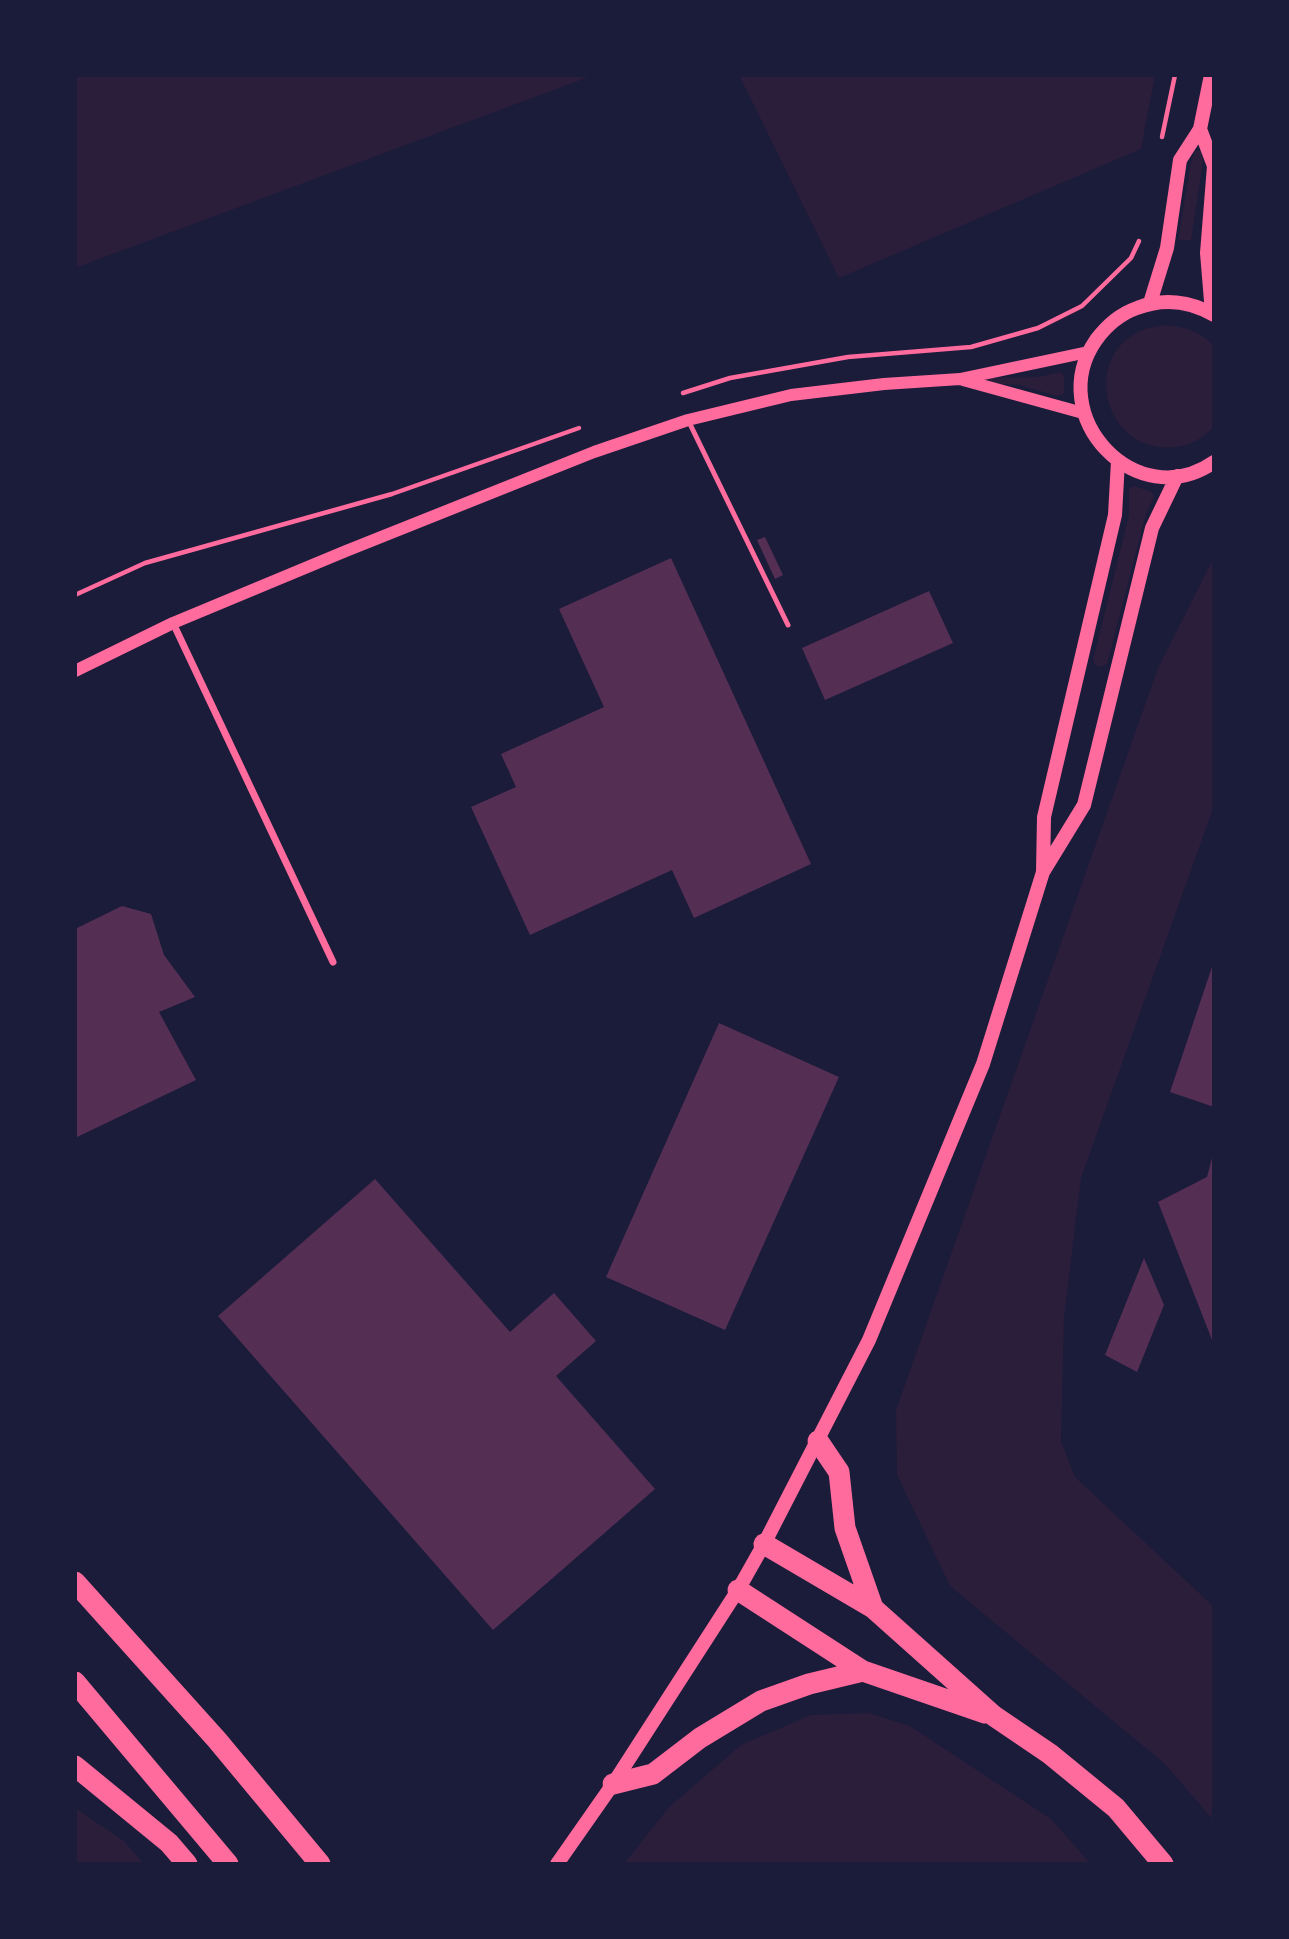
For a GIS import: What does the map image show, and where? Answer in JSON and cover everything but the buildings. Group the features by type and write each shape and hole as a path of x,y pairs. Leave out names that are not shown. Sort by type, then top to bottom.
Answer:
{"highway":[{"path":"818,1441 839,1472 845,1528 873,1608"},
{"path":"765,1544 873,1608 994,1716 1050,1754 1116,1808 1163,1864"},
{"path":"75,1583 217,1740 320,1864"},
{"path":"738,1590 863,1671 994,1716"},
{"path":"613,1784 653,1774 701,1738 761,1701 810,1684 863,1671"},
{"path":"75,1682 228,1864"},
{"path":"75,1766 169,1843 187,1864"}],"main road":[{"path":"1150,303 1167,248 1180,160 1200,129 1211,75"},
{"path":"1200,129 1214,166 1207,254 1213,314 1192,305 1171,301 1150,303 1125,313 1104,329 1088,352 1081,382 1083,413 1096,440 1118,461 1136,471 1177,477 1205,468 1214,462"},
{"path":"1043,872 1044,817 1115,514 1118,461"},
{"path":"557,1864 613,1784 738,1590 765,1544 869,1340 983,1064 1043,872 1084,805 1152,528 1177,477"}],"street":[{"path":"75,671 173,623 346,551 594,452 688,420 791,395 884,384 960,379 1088,352"},
{"path":"960,379 1083,413"},
{"path":"173,623 333,962"}],"lane":[{"path":"688,420 788,625"}],"shaded area":[{"path":"75,75 594,75 75,268"},
{"path":"739,75 1155,75 1141,149 839,278"},
{"path":"1195,151 1201,151 1203,162 1191,240 1178,240 1191,162"},
{"path":"1166,325 1192,331 1214,346 1214,427 1204,436 1186,445 1156,447 1135,438 1119,423 1109,404 1106,382 1111,361 1123,342 1145,329"},
{"path":"1061,372 1064,376 1064,394 1057,396 1019,385 981,383 981,378 1038,377"},
{"path":"1135,486 1152,492 1154,497 1146,514 1107,664 1101,667 1095,665 1093,660 1129,515 1129,488"},
{"path":"1212,561 1214,806 1081,1178 1064,1317 1061,1441 1075,1477 1214,1607 1214,1821 1165,1764 950,1586 897,1475 896,1410 1158,668"},
{"path":"869,1713 910,1726 1051,1819 1091,1864 624,1864 669,1807 741,1745 811,1715"},
{"path":"75,1808 124,1841 144,1864 75,1864"}]}
